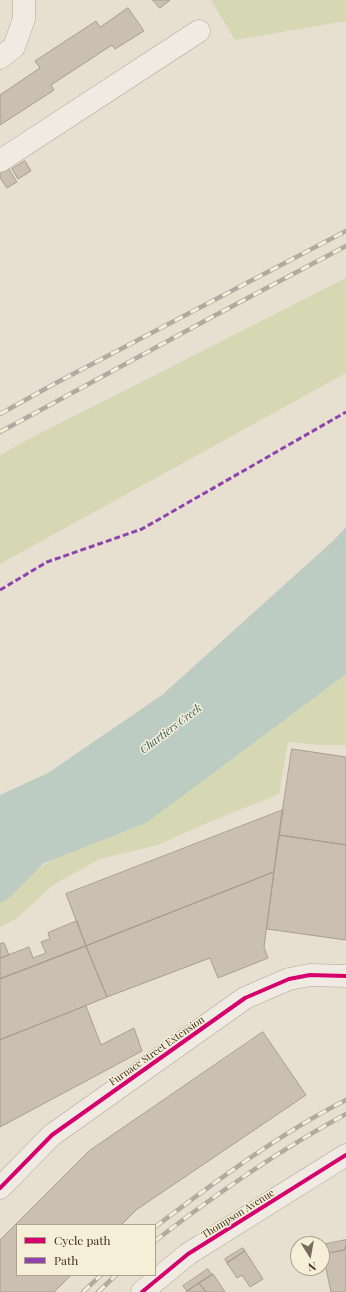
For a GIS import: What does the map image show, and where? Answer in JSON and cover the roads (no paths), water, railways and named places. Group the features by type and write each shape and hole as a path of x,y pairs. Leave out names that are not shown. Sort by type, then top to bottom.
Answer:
{"street":[{"path":"0,58 14,47 24,19 24,0"},
{"path":"0,161 199,31"},
{"name":"Furnace Street Extension","path":"1,1185 52,1135 245,998 289,979 310,975 346,976"},
{"name":"Thompson Avenue","path":"142,1292 188,1254 346,1155"}],"water":[{"name":"Chartiers Creek","path":"346,527 346,674 146,823 44,863 9,898 0,903 0,795 48,773 162,695 333,541"}],"railway":[{"path":"0,414 54,384 346,231"},
{"path":"0,432 346,246"},
{"path":"156,1226 272,1143 321,1113 346,1100"},
{"path":"156,1240 272,1158 346,1114"},
{"path":"83,1292 100,1276"},
{"path":"98,1292 115,1276"}]}
